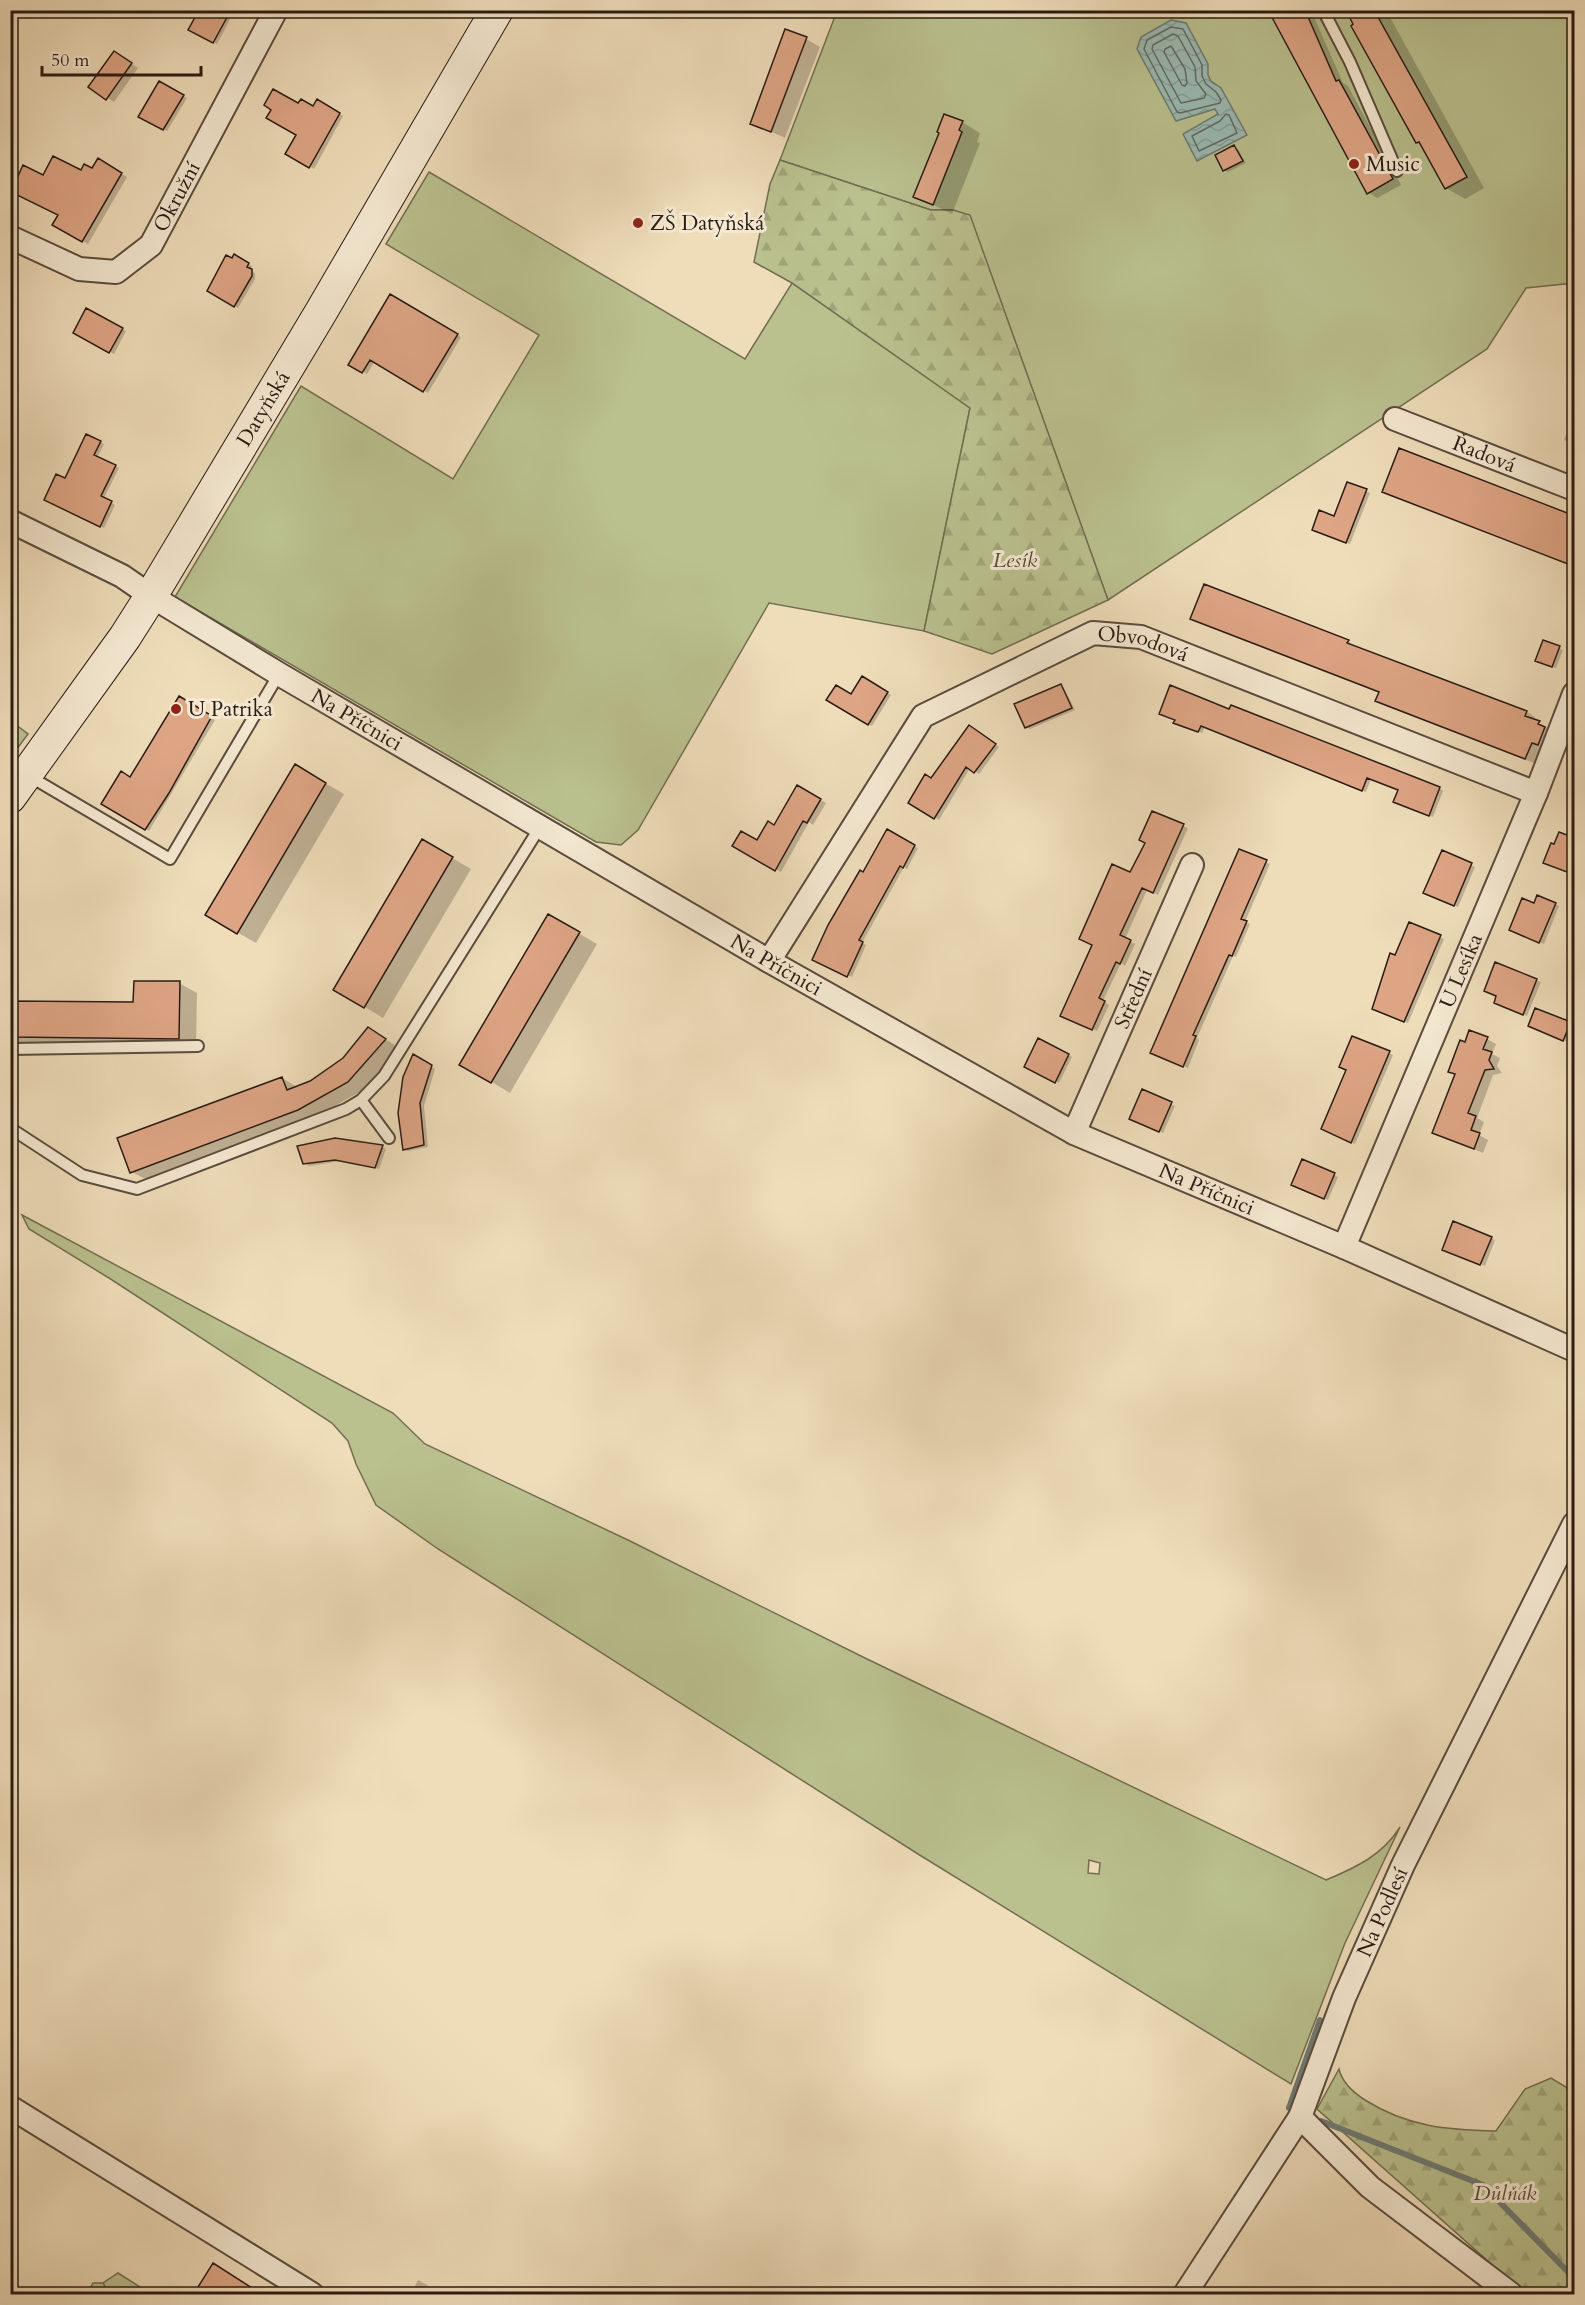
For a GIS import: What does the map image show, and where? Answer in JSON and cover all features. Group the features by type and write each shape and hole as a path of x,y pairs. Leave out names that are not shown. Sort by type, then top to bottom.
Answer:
{"main road":[{"name":"Datyňská","path":"19,786 125,637 151,596 321,312 497,10"}],"street":[{"name":"Okružní","path":"10,237 80,269 116,272 151,245 276,10"},
{"name":"Řadová","path":"1395,419 1575,489"},
{"name":"Na Příčnici","path":"10,521 122,576 279,675 769,961 1074,1133 1344,1247 1575,1350"},
{"name":"Obvodová","path":"769,961 923,716 1093,633 1141,637 1536,793"},
{"name":"U Lesíka","path":"1344,1247 1536,793 1575,694"},
{"name":"Střední","path":"1074,1133 1191,865"},
{"name":"Na Podlesí","path":"1185,2295 1300,2117 1344,1998 1403,1865 1575,1524"},
{"path":"10,2107 312,2295"},
{"path":"1300,2117 1370,2187 1495,2280 1511,2295"}],"lane":[{"path":"1323,10 1350,62 1397,171"},
{"path":"19,786 170,859 279,675"},
{"path":"10,1128 82,1175 137,1189 332,1116 361,1100 384,1076 540,827"},
{"path":"10,1049 198,1046"},
{"path":"361,1100 389,1138"}],"green space":[{"path":"837,11 1574,11 1574,283 1526,288 1487,349 1108,600 970,216 953,210 931,210 780,160"},
{"name":"Lesík","path":"780,160 931,210 953,210 970,215 1108,600 992,654 924,631 970,408 792,283 754,262 770,184"},
{"path":"429,172 745,359 792,283 970,408 924,631 769,603 638,830 621,845 596,842 175,597 301,386 453,479 539,335 386,244"},
{"path":"11,721 28,734 10,757"},
{"path":"22,1215 393,1413 425,1444 630,1541 867,1659 1326,1880 1347,1871 1377,1853 1400,1827 1345,1943 1291,2084 918,1854 438,1549 376,1505 356,1464 348,1441 332,1423 109,1278 29,1229","holes":["1089,1860 1100,1863 1099,1874 1088,1873"]},
{"name":"Důlňák","path":"1339,2069 1353,2091 1381,2109 1412,2121 1461,2130 1496,2131 1525,2089 1551,2078 1566,2087 1574,2104 1574,2152 1567,2181 1567,2205 1574,2230 1574,2294 1525,2294 1317,2109"},
{"path":"118,2273 151,2294 109,2294 103,2283"},
{"path":"93,2283 103,2283 109,2294 87,2294"}],"water":[{"path":"1171,20 1186,23 1208,64 1208,75 1211,81 1221,88 1247,135 1197,161 1183,134 1218,114 1215,109 1176,121 1137,49 1141,37"}],"building":[{"path":"199,10 231,10 213,43 188,30"},
{"path":"1268,10 1305,10 1336,81 1339,80 1393,179 1367,194"},
{"path":"1346,10 1374,10 1467,177 1445,189 1419,142 1416,143 1351,26 1353,24"},
{"path":"785,29 807,37 771,132 750,124"},
{"path":"114,51 132,63 106,100 88,87"},
{"path":"159,81 184,95 163,130 138,117"},
{"path":"273,89 298,103 301,99 313,106 317,99 340,113 309,168 285,154 296,135 266,118 271,110 264,105"},
{"path":"944,114 963,121 959,130 962,132 933,205 913,197 939,133 937,132"},
{"path":"1234,145 1243,161 1223,171 1215,155"},
{"path":"53,156 81,170 84,164 92,168 98,158 122,173 82,242 52,225 58,215 11,192 23,165 43,175"},
{"path":"234,254 249,263 247,267 252,269 252,276 234,307 207,291 226,255 232,258"},
{"path":"390,294 458,334 423,392 370,360 362,373 348,365"},
{"path":"86,308 123,328 109,353 73,333"},
{"path":"86,434 101,441 94,455 116,465 101,496 112,501 100,527 44,500 56,474 65,478"},
{"path":"1399,448 1575,516 1575,560 1570,558 1568,564 1382,492"},
{"path":"1347,482 1367,489 1346,543 1312,530 1319,510 1334,516"},
{"path":"1204,584 1349,640 1347,643 1527,711 1525,716 1540,721 1538,724 1545,727 1538,745 1532,743 1525,759 1375,701 1379,692 1190,619"},
{"path":"1543,640 1560,646 1552,667 1535,661"},
{"path":"862,676 888,692 868,725 826,700 836,685 851,694"},
{"path":"1061,684 1072,708 1025,728 1014,704"},
{"path":"1170,685 1229,709 1231,705 1440,787 1429,816 1393,802 1398,790 1367,778 1362,791 1201,726 1198,732 1173,723 1175,720 1159,714"},
{"path":"179,696 212,716 169,793 145,830 101,804 121,771 130,777"},
{"path":"969,725 996,744 974,773 966,767 934,819 908,803 925,774 931,778"},
{"path":"295,764 326,783 237,934 205,915"},
{"path":"797,785 821,799 807,823 803,821 775,871 732,846 741,831 757,840 768,821 774,825"},
{"path":"1152,811 1184,824 1153,893 1142,888 1120,935 1131,940 1120,964 1116,962 1099,998 1105,1001 1092,1030 1060,1016 1092,945 1079,939 1112,864 1130,872 1145,843 1139,840"},
{"path":"887,829 915,845 903,868 900,866 859,940 863,942 847,977 812,960 828,925 860,870 863,872"},
{"path":"1559,832 1575,838 1575,875 1543,863 1551,843 1554,844"},
{"path":"422,839 453,857 364,1008 333,990"},
{"path":"1239,849 1267,860 1241,919 1247,921 1193,1035 1196,1036 1183,1067 1150,1053"},
{"path":"1442,850 1472,863 1454,906 1423,893"},
{"path":"1537,895 1556,903 1539,943 1509,930 1522,898 1534,903"},
{"path":"548,914 580,932 491,1083 459,1065"},
{"path":"1409,922 1441,935 1404,1022 1372,1009 1390,953 1395,955"},
{"path":"1495,962 1537,979 1523,1015 1494,1003 1496,996 1484,991"},
{"path":"134,981 180,981 179,1039 10,1037 10,1001 133,1002"},
{"path":"1535,1008 1571,1022 1563,1041 1528,1026"},
{"path":"368,1027 386,1039 348,1082 298,1110 130,1173 117,1138 282,1077 287,1090 310,1081 343,1058"},
{"path":"1469,1030 1488,1037 1483,1049 1492,1052 1489,1060 1494,1069 1485,1070 1468,1113 1476,1116 1471,1130 1480,1133 1474,1149 1432,1133 1455,1074 1448,1072 1460,1040 1465,1042"},
{"path":"1352,1036 1390,1051 1351,1143 1321,1129 1346,1070 1339,1067"},
{"path":"1038,1038 1069,1054 1055,1083 1024,1067"},
{"path":"413,1054 432,1065 420,1103 424,1145 403,1150 398,1113 403,1077"},
{"path":"1142,1089 1172,1102 1159,1132 1129,1119"},
{"path":"335,1138 383,1145 375,1168 335,1160 303,1164 297,1146"},
{"path":"1302,1159 1335,1173 1324,1199 1291,1185"},
{"path":"1453,1221 1492,1237 1480,1265 1442,1250"},
{"path":"213,2263 263,2295 193,2295"}],"waterway":[{"path":"1289,2108 1320,2020"},
{"path":"1321,2121 1483,2185 1574,2278"}],"place":[{"name":"Music","path":"1354,164"},
{"name":"ZŠ Datyňská","path":"638,223"},
{"name":"U Patrika","path":"176,709"}]}
